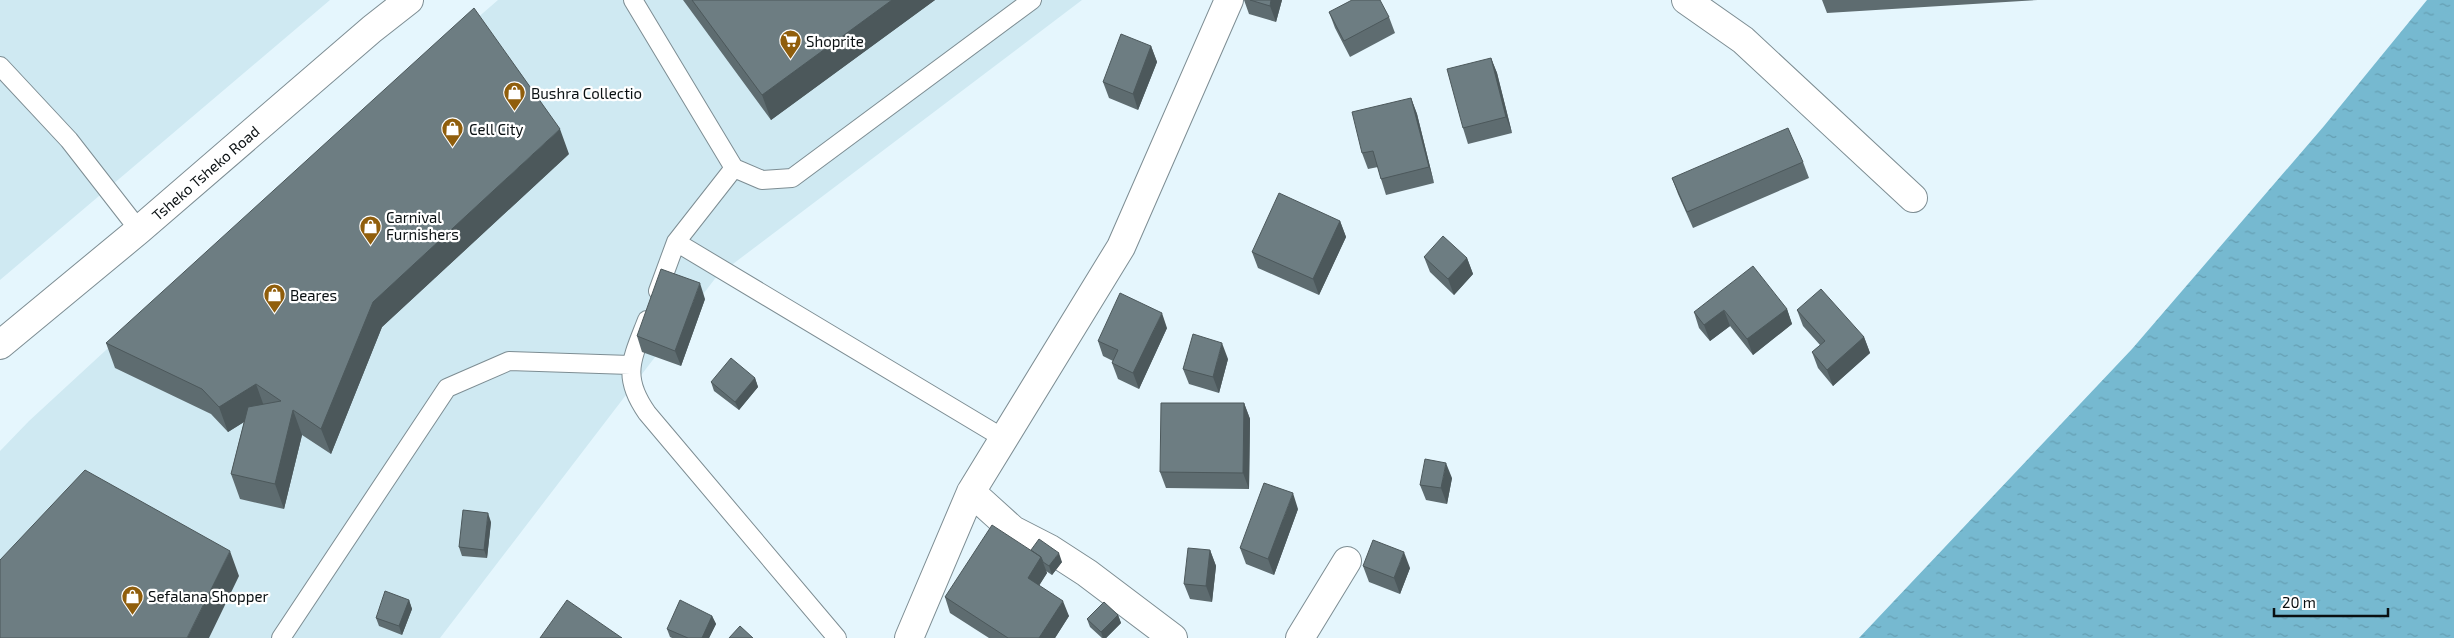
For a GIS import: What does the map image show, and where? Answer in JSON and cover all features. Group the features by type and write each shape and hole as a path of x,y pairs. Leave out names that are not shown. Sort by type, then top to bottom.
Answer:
{"main road":[{"name":"Tsheko Tsheko Road","path":"0,345 139,230 372,29 409,0"},
{"path":"909,638 971,492 1121,247 1230,0"},
{"path":"1686,0 1743,40 1913,198"},
{"path":"971,492 1013,530 1050,549 1087,573 1174,638"},
{"path":"1300,638 1347,561"}],"lane":[{"path":"633,0 734,168 762,180 792,178 1032,0"},
{"path":"0,66 69,140 139,230"},
{"path":"734,168 676,242 630,365 634,395 647,413 837,638"},
{"path":"676,242 1003,438"},
{"path":"281,638 448,388 510,361 630,365"}],"shaded area":[{"path":"0,0 330,0 0,280"},
{"path":"498,0 1082,0 717,276 440,638 0,638 0,451 29,421 284,186"}],"water":[{"path":"2427,0 2454,0 2454,638 1859,638 2132,349 2324,126"}],"building":[{"name":"Shoprite","path":"692,0 892,0 762,95"},
{"path":"1250,0 1271,0 1270,6"},
{"path":"1352,0 1380,0 1389,17 1344,41 1329,12"},
{"path":"474,8 560,129 373,302 321,429 293,410 275,484 231,474 248,407 281,401 256,384 219,407 202,389 106,343"},
{"path":"1121,34 1151,46 1133,94 1103,82"},
{"path":"1491,58 1506,117 1463,128 1447,69"},
{"path":"1411,98 1429,167 1381,179 1373,151 1362,153 1352,112"},
{"path":"1788,128 1803,162 1687,212 1672,178"},
{"path":"1279,193 1340,221 1313,279 1252,252"},
{"path":"1443,236 1467,258 1448,279 1424,257"},
{"path":"1753,266 1787,309 1747,339 1724,310 1704,325 1694,312"},
{"path":"661,269 700,283 675,351 637,336"},
{"path":"1821,289 1864,337 1827,370 1812,352 1825,341 1797,310"},
{"path":"1120,293 1162,313 1133,373 1112,363 1118,350 1098,341"},
{"path":"1193,334 1222,343 1213,377 1183,369"},
{"path":"731,358 755,378 735,402 711,382"},
{"path":"1161,403 1244,403 1243,473 1160,472"},
{"path":"1425,459 1446,463 1441,488 1420,485"},
{"path":"85,470 230,551 187,638 0,638 0,560"},
{"path":"1264,483 1293,493 1268,559 1240,548"},
{"path":"463,510 488,513 484,550 459,547"},
{"path":"992,525 1041,557 1028,578 1063,601 1039,638 1008,638 945,597"},
{"path":"1039,539 1059,553 1049,566 1031,550"},
{"path":"1373,540 1404,552 1394,578 1363,566"},
{"path":"1188,548 1210,550 1206,586 1184,584"},
{"path":"385,591 409,600 399,626 376,618"},
{"path":"567,600 622,638 540,638"},
{"path":"680,600 712,616 702,638 688,638 667,629"},
{"path":"1104,602 1118,615 1101,632 1087,619"},
{"path":"740,626 753,638 729,638"}],"place":[{"name":"Shoprite","path":"790,60"},
{"name":"Bushra Collectio","path":"515,112"},
{"name":"Cell City","path":"453,148"},
{"name":"Carnival Furnishers","path":"370,245"},
{"name":"Beares","path":"274,314"},
{"name":"Sefalana Shopper","path":"132,615"}]}
